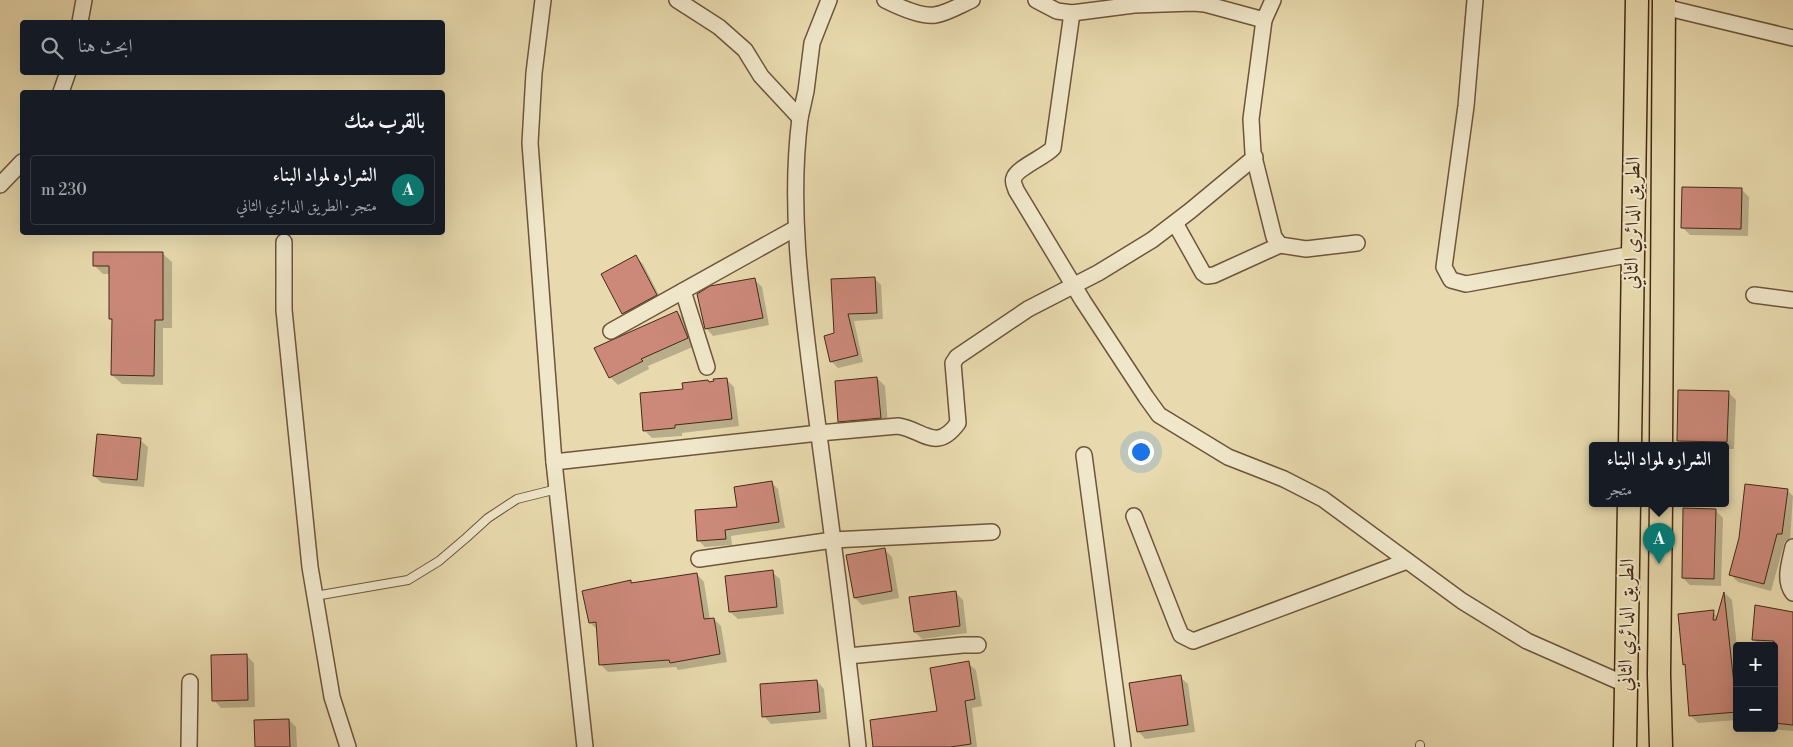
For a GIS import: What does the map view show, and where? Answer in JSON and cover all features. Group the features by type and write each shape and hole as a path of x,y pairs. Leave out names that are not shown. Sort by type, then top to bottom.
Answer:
{"main road":[{"name":"الطريق الدائري الثاني","path":"1630,442 1637,0"},
{"name":"الطريق الدائري الثاني","path":"1661,442 1664,4"},
{"name":"الطريق الدائري الثاني","path":"1625,747 1629,507"},
{"name":"الطريق الدائري الثاني","path":"1660,507 1659,674 1661,747"}],"street":[{"path":"80,20 84,0"},
{"path":"543,0 534,73 530,143 554,462 585,747"},
{"path":"677,0 719,27 745,50 761,76 800,118"},
{"path":"829,0 812,43 806,91 800,118 795,153 796,228 858,747"},
{"path":"885,0 901,8 932,15 945,12 972,0"},
{"path":"1036,0 1057,10 1072,13 1134,3 1211,3 1264,20"},
{"path":"1273,0 1264,20 1251,119 1255,158 1268,220 1274,237 1280,245"},
{"path":"1475,0 1466,106 1444,267 1451,280 1466,284 1633,254"},
{"path":"1664,4 1793,38"},
{"path":"1072,13 1053,148 1019,171 1013,181 1016,190 1074,286 1159,415 1228,457 1284,479 1323,499 1462,601 1527,642 1627,685"},
{"path":"62,90 67,75"},
{"path":"554,462 898,426 908,428 926,438 940,439 951,433 958,424 953,363 957,357 1028,309 1098,273 1144,244 1175,223 1255,158"},
{"path":"0,185 20,164"},
{"path":"1175,223 1203,273 1207,276 1214,275 1280,245 1306,250 1357,243"},
{"path":"611,331 796,228"},
{"path":"284,242 284,310 310,567 332,697 348,747"},
{"path":"683,291 707,367"},
{"path":"1754,295 1793,300"},
{"path":"1084,455 1123,747"},
{"path":"1134,516 1181,635 1193,641 1407,561"},
{"path":"699,558 833,540 992,532"},
{"path":"1793,547 1787,576 1789,587 1793,593"},
{"path":"848,656 963,645 978,646"},
{"path":"189,747 190,682"}],"lane":[{"path":"315,596 408,580 439,561 488,518 517,499 557,488"}],"building":[{"path":"1682,187 1742,188 1741,229 1681,228"},
{"path":"93,252 163,252 163,320 155,320 154,376 111,375 112,319 109,319 109,266 93,266"},
{"path":"636,255 657,295 622,314 601,274"},
{"path":"875,277 877,313 848,314 858,355 830,362 824,336 834,333 831,279"},
{"path":"755,278 763,318 705,329 697,294 710,286"},
{"path":"677,311 688,338 641,359 643,361 609,378 594,348"},
{"path":"877,377 881,418 838,422 835,381"},
{"path":"727,378 732,419 675,425 675,428 643,431 640,393 683,389 682,383 708,380 709,382 714,381 713,379"},
{"path":"1678,390 1729,391 1727,442 1677,441"},
{"path":"97,434 141,438 137,480 93,476"},
{"path":"772,481 779,522 725,530 726,539 697,541 695,510 737,507 734,487"},
{"path":"1745,484 1788,489 1782,534 1777,534 1764,584 1729,575 1739,538"},
{"path":"1683,508 1716,509 1714,579 1682,578"},
{"path":"885,548 892,591 854,598 846,555"},
{"path":"773,570 777,607 729,612 725,576"},
{"path":"697,573 704,619 714,618 720,654 670,663 669,660 599,665 596,622 589,623 582,591 631,580 631,583"},
{"path":"956,591 960,626 914,632 909,597"},
{"path":"1724,592 1733,675 1733,712 1689,716 1685,664 1683,665 1678,614 1714,610 1713,620 1716,620"},
{"path":"1755,605 1793,612 1793,725 1778,723 1778,642 1752,640"},
{"path":"247,654 248,700 212,701 211,655"},
{"path":"969,661 975,699 965,701 971,744 950,747 873,747 870,720 937,711 930,668"},
{"path":"1181,675 1188,725 1137,732 1129,683"},
{"path":"817,680 820,712 762,717 760,684"},
{"path":"289,719 290,747 255,747 254,720"}],"place":[{"name":"الشراره لمواد البناء","path":"1659,564"}]}
